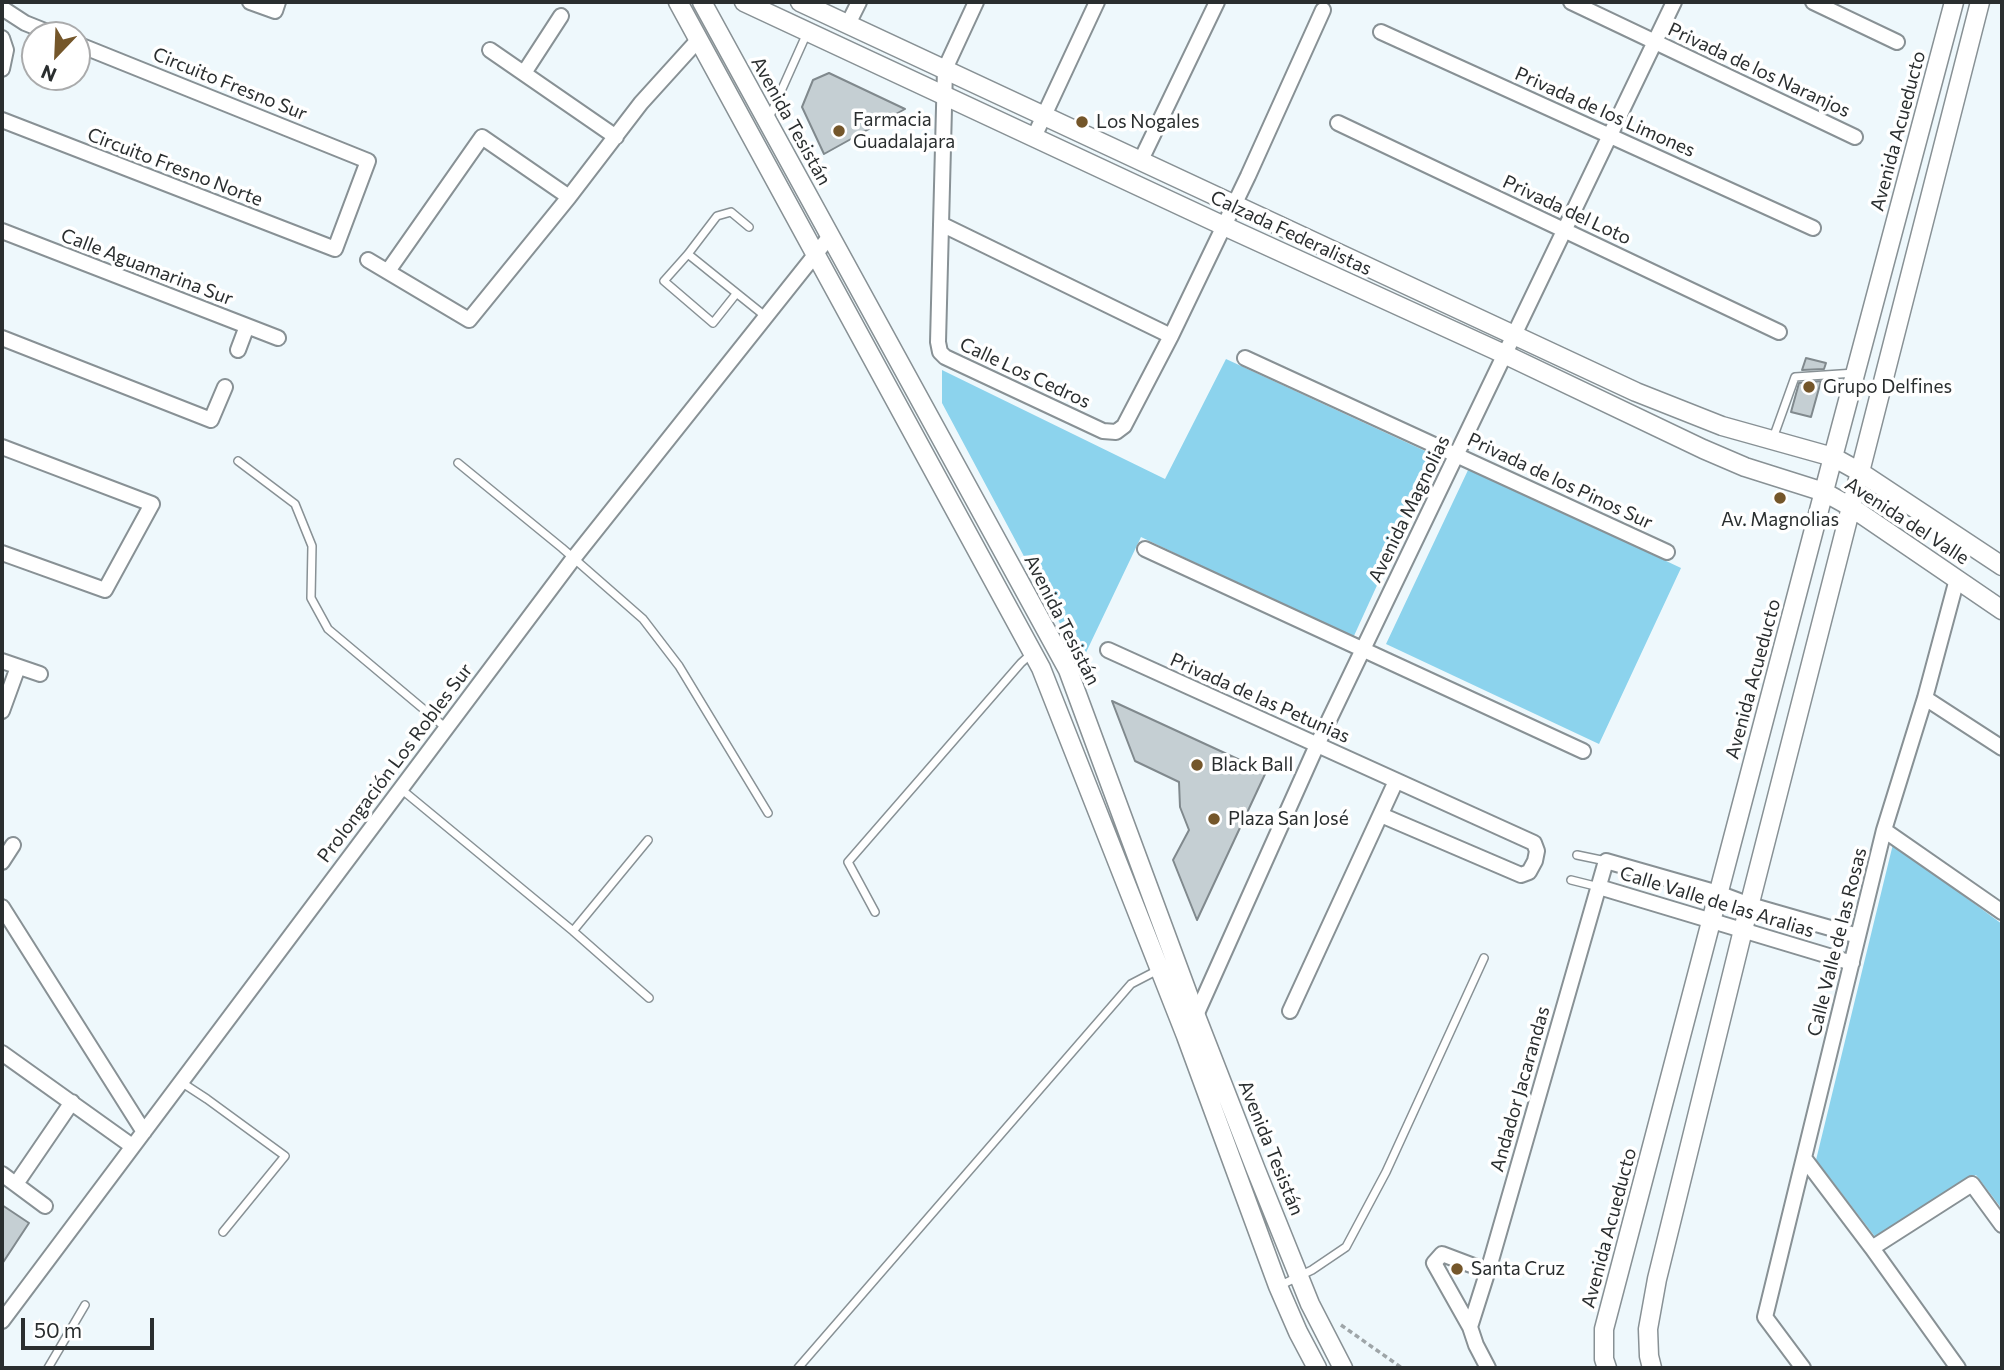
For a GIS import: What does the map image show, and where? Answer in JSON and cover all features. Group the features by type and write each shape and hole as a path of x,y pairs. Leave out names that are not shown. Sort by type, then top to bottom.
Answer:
{"street":[{"path":"250,2 277,7"},
{"name":"Avenida Tesistán","path":"678,2 1033,652 1051,691 1186,1036 1278,1286 1317,1368"},
{"name":"Avenida Tesistán","path":"702,2 1068,670 1196,1016 1299,1277 1342,1368"},
{"name":"Calzada Federalistas","path":"744,2 1745,467 1824,492"},
{"name":"Calzada Federalistas","path":"800,2 1636,392 1722,426 1833,457"},
{"path":"848,24 859,2"},
{"path":"945,69 976,2"},
{"path":"1034,136 1097,2"},
{"path":"1141,160 1217,2"},
{"name":"Privada de los Naranjos","path":"1571,2 1856,137"},
{"name":"Avenida Magnolias","path":"1186,1036 1317,745 1674,2"},
{"path":"1813,2 1897,42"},
{"name":"Avenida Acueducto","path":"1607,1368 1604,1359 1604,1329 1954,2"},
{"path":"1652,1368 1648,1329 1657,1279 1743,930 1980,2"},
{"path":"2,8 22,21"},
{"name":"Calle Los Cedros","path":"945,69 938,342 940,352 945,357 1104,431 1116,432 1124,426 1171,336 1323,10"},
{"path":"524,74 561,16"},
{"name":"Privada de los Limones","path":"1381,32 1813,228"},
{"path":"2,38 6,50 2,69"},
{"path":"369,260 469,320 641,103 699,39"},
{"name":"Circuito Fresno Sur","path":"91,50 368,161 335,249"},
{"path":"490,50 616,137"},
{"name":"Circuito Fresno Norte","path":"2,120 335,249"},
{"name":"Privada del Loto","path":"1338,123 1779,332"},
{"path":"388,271 482,137 569,197"},
{"path":"941,224 1171,336"},
{"name":"Calle Aguamarina Sur","path":"2,231 278,338"},
{"name":"Prolongación Los Robles Sur","path":"2,1321 573,559 830,236"},
{"path":"238,350 247,326"},
{"path":"2,338 211,420 226,387"},
{"name":"Privada de los Pinos Sur","path":"1245,358 1667,552"},
{"path":"1626,412 1636,392"},
{"path":"1745,467 1764,439"},
{"path":"2,447 152,504 106,590 2,553"},
{"name":"Avenida del Valle","path":"1833,457 2002,566"},
{"name":"Avenida del Valle","path":"1824,492 1851,507 2002,611"},
{"path":"957,513 976,501"},
{"path":"1145,549 1583,751"},
{"name":"Calle Valle de las Rosas","path":"1803,1368 1765,1317 1884,830 1925,698 1957,579"},
{"name":"Privada de las Petunias","path":"1108,650 1396,781"},
{"path":"2,661 40,674"},
{"path":"2,711 18,667"},
{"path":"1925,698 2002,748"},
{"path":"1290,1011 1396,781 1534,843 1537,851 1535,861 1529,872 1521,874 1381,814"},
{"path":"1884,830 2002,912"},
{"path":"2,862 13,845"},
{"name":"Calle Valle de las Aralias","path":"1606,861 1858,936"},
{"name":"Andador Jacarandas","path":"1470,1327 1606,861"},
{"name":"Calle Valle de las Aralias","path":"1599,887 1852,963"},
{"path":"2,907 144,1132"},
{"path":"2,1053 132,1146"},
{"path":"16,1184 72,1102"},
{"path":"1804,1158 1958,1368"},
{"path":"2,1174 45,1206"},
{"path":"1872,1248 1972,1184 2002,1225"},
{"path":"1488,1271 1442,1254 1434,1263 1470,1327 1488,1368"}],"lane":[{"path":"767,122 808,31"},
{"path":"736,294 713,323 664,281 717,216 731,212 749,227"},
{"path":"688,254 765,316"},
{"path":"1764,439 1795,377 1856,373"},
{"path":"238,461 295,504 312,546 311,598 328,629 446,727"},
{"path":"458,463 643,619 679,666 768,813"},
{"path":"875,912 848,862 1033,652"},
{"path":"401,788 649,998"},
{"path":"573,931 648,840"},
{"name":"Calle Valle de las Aralias","path":"1577,855 1606,861"},
{"name":"Calle Valle de las Aralias","path":"1571,880 1599,887"},
{"path":"1278,1286 1299,1277 1346,1247 1386,1172 1484,958"},
{"path":"798,1368 1131,984 1158,970"},
{"path":"181,1082 285,1156 223,1231"},
{"path":"48,1368 85,1304"}],"path":[{"path":"1335,1321 1402,1368"}],"shaded area":[{"path":"1226,359 1436,456 1353,638 1141,537 1081,663 942,403 942,370 1165,479"},
{"path":"1469,468 1681,568 1599,744 1386,644"},
{"path":"1893,844 2002,924 2002,1209 1976,1175 1876,1238 1816,1160"}],"building":[{"name":"Farmacia Guadalajara","path":"829,73 905,109 824,154 802,107 813,80"},
{"path":"1806,358 1826,363 1824,369 1802,370"},
{"name":"Grupo Delfines","path":"1821,381 1811,417 1791,412 1799,383"},
{"name":"Plaza San José","path":"1112,701 1266,772 1197,920 1173,860 1189,830 1180,807 1179,782 1135,761"},
{"path":"2,1205 29,1223 2,1264"}],"place":[{"name":"Los Nogales","path":"1082,122"},
{"name":"Farmacia Guadalajara","path":"839,131"},
{"name":"Grupo Delfines","path":"1809,387"},
{"name":"Av. Magnolias","path":"1780,498"},
{"name":"Black Ball","path":"1197,765"},
{"name":"Plaza San José","path":"1214,819"},
{"name":"Santa Cruz","path":"1457,1269"}]}
